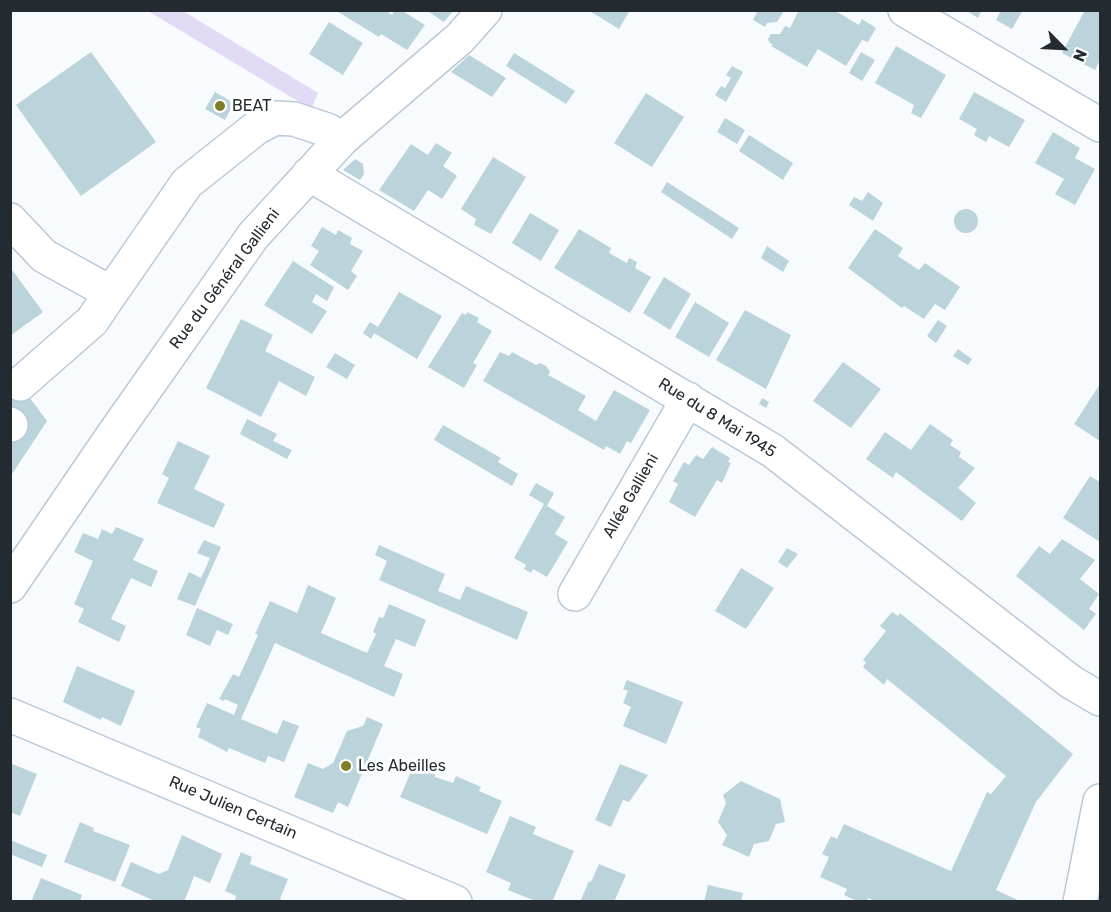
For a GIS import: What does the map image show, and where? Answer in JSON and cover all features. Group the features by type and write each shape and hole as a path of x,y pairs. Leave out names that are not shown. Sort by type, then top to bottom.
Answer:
{"street":[{"name":"Rue du Général Gallieni","path":"10,586 253,236 342,139 460,38 485,10"},
{"path":"905,10 1101,126"},
{"path":"20,384 92,321 187,183 256,128 275,118 294,119 327,130 342,139"},
{"name":"Rue du 8 Mai 1945","path":"309,174 773,451 1071,682 1101,699"},
{"path":"10,220 44,256 111,293"},
{"name":"Allée Gallieni","path":"575,594 688,399"},
{"name":"Rue Julien Certain","path":"10,715 455,902"},
{"path":"1080,902 1101,801"}],"shaded area":[{"path":"148,11 183,11 318,93 311,109"}],"building":[{"path":"335,10 385,10 392,15 395,10 401,10 425,25 407,50 381,34 379,37"},
{"path":"426,10 454,10 444,22"},
{"path":"588,10 630,10 619,29"},
{"path":"758,10 784,11 777,22 767,23 765,27 753,20"},
{"path":"799,10 834,10 859,25 862,19 876,28 868,42 862,40 846,66 818,49 807,67 771,46 773,45 768,39 771,34 780,34 785,26 790,28"},
{"path":"965,10 982,10 978,18"},
{"path":"1001,10 1023,10 1012,29 996,20"},
{"path":"1085,10 1100,10 1100,60 1095,70 1062,53"},
{"path":"329,22 363,43 343,75 309,54"},
{"path":"896,46 946,75 921,118 911,113 914,105 875,83"},
{"path":"91,52 156,142 81,196 16,105"},
{"path":"861,52 875,60 862,81 849,73"},
{"path":"514,53 575,91 566,104 506,66"},
{"path":"469,55 506,78 492,97 451,72"},
{"path":"732,66 743,72 726,102 715,95 721,86 725,88 731,78 726,75"},
{"name":"BEAT","path":"215,92 234,103 225,120 205,109"},
{"path":"974,92 1025,120 1009,147 989,136 986,142 974,135 977,129 959,119"},
{"path":"646,93 684,117 652,167 614,143"},
{"path":"725,118 745,130 737,144 717,132"},
{"path":"1053,132 1080,148 1075,158 1095,169 1075,205 1055,194 1064,179 1035,163"},
{"path":"749,135 793,163 783,180 739,151"},
{"path":"436,143 452,153 443,166 457,176 442,199 428,190 414,211 379,190 411,144 428,155"},
{"path":"493,157 526,177 491,234 474,225 476,219 461,209"},
{"path":"355,159 363,164 364,174 360,180 343,170"},
{"path":"667,182 739,228 732,239 661,192"},
{"path":"868,192 883,203 873,221 849,205 854,197 862,201"},
{"path":"966,209 975,212 978,221 975,230 966,233 957,230 954,221 957,212"},
{"path":"530,213 559,230 541,261 512,243"},
{"path":"322,227 336,235 338,230 352,238 350,244 363,251 351,271 357,276 348,290 310,265 319,251 311,246"},
{"path":"579,229 611,248 609,253 627,263 629,258 637,262 635,268 651,277 630,313 554,268"},
{"path":"875,229 903,248 898,256 919,270 925,263 960,287 945,310 935,304 924,319 904,306 902,308 848,268"},
{"path":"767,246 789,261 783,272 761,258"},
{"path":"293,261 334,287 327,301 316,294 312,302 327,311 312,334 264,305"},
{"path":"10,267 43,312 10,336"},
{"path":"664,277 691,294 670,330 643,313"},
{"path":"399,292 442,316 417,359 374,333 371,339 363,333 370,322 378,327"},
{"path":"695,302 729,323 709,357 675,337"},
{"path":"745,310 791,335 766,389 716,360"},
{"path":"467,312 479,318 477,322 492,331 473,363 477,365 464,388 428,367 462,313 466,315"},
{"path":"241,319 273,335 265,351 315,377 306,396 279,381 261,417 206,388"},
{"path":"938,320 947,326 936,343 927,336"},
{"path":"958,349 972,359 968,365 953,356"},
{"path":"500,352 509,356 512,352 536,365 540,363 546,366 550,372 548,375 586,396 578,410 596,421 614,390 650,410 631,443 627,441 620,454 606,446 604,450 483,381"},
{"path":"335,353 355,365 347,379 326,367"},
{"path":"843,362 881,389 851,428 813,401"},
{"path":"10,371 47,421 10,477"},
{"path":"1100,384 1100,441 1074,424"},
{"path":"762,398 769,402 766,408 759,404"},
{"path":"247,419 277,434 273,441 292,450 287,459 240,434"},
{"path":"930,424 953,440 950,445 961,452 959,457 975,468 958,488 976,503 962,521 896,472 893,478 866,459 885,432 911,450"},
{"path":"443,425 501,458 498,462 518,474 512,486 434,440"},
{"path":"178,441 210,456 194,489 225,504 214,528 157,503 169,478 162,474"},
{"path":"712,447 730,458 728,462 731,463 722,483 717,480 695,517 669,502 678,484 673,481 684,462 689,465 696,455 703,459"},
{"path":"1090,476 1100,482 1100,542 1063,518"},
{"path":"536,483 554,493 547,506 565,517 555,534 568,542 547,577 533,569 531,573 524,569 526,565 514,558 544,504 529,495"},
{"path":"116,527 144,539 133,560 158,571 151,587 131,578 111,619 126,626 119,642 78,622 84,609 74,604 93,561 74,552 83,533 98,539 102,529 112,534"},
{"path":"1062,539 1095,560 1080,579 1099,594 1089,609 1096,614 1084,630 1016,576 1039,546 1050,554"},
{"path":"204,540 221,547 195,606 177,599 189,572 201,578 210,558 197,553"},
{"path":"379,545 445,574 438,591 460,600 466,586 528,612 517,640 379,580 387,561 375,555"},
{"path":"787,548 798,554 787,568 778,562"},
{"path":"741,568 774,588 746,629 715,611"},
{"path":"308,585 336,598 321,633 367,653 376,634 373,632 379,617 383,618 389,604 426,620 415,647 396,639 384,666 403,674 394,697 275,643 241,719 277,734 283,720 299,726 284,762 268,756 265,763 229,748 227,752 198,737 201,729 196,727 207,703 234,715 238,705 225,699 224,701 219,699 233,674 239,677 270,601 297,613"},
{"path":"197,608 233,624 228,635 217,630 210,646 186,635"},
{"path":"892,612 898,616 900,613 1073,754 1036,802 996,890 1022,902 877,902 868,898 867,902 859,902 844,895 847,889 820,877 829,857 822,854 831,836 837,839 844,824 951,871 987,792 991,794 1006,776 887,679 884,685 863,667 866,662 863,660 886,631 880,626"},
{"path":"77,666 135,691 121,726 102,717 101,720 63,702"},
{"path":"627,680 683,702 666,744 623,726 631,707 623,703 628,691 623,689"},
{"name":"Les Abeilles","path":"367,717 383,724 348,807 338,802 333,813 294,797 308,763 323,769 333,763 347,731 363,726"},
{"path":"10,763 37,774 20,816 10,812"},
{"path":"620,764 648,775 629,802 623,800 611,827 595,820"},
{"path":"414,765 435,774 435,777 453,783 456,776 481,787 479,791 502,801 487,834 400,797"},
{"path":"741,781 780,799 785,822 776,824 769,841 754,844 749,857 722,845 727,835 718,822 726,803 723,795"},
{"path":"510,816 536,827 533,834 574,851 552,902 538,902 508,890 511,883 486,872"},
{"path":"80,822 94,828 93,831 130,845 115,882 64,862"},
{"path":"182,835 222,854 210,883 194,876 184,902 157,902 121,886 131,862 159,874 168,870"},
{"path":"10,840 47,855 42,867 10,854"},
{"path":"241,852 252,857 250,864 288,879 280,899 286,902 239,902 235,900 236,896 225,891"},
{"path":"599,864 626,875 614,902 580,902 589,881 591,882"},
{"path":"41,878 82,895 80,902 31,902"},
{"path":"708,885 743,893 741,902 704,902"}],"place":[{"name":"BEAT","path":"220,106"},
{"name":"Les Abeilles","path":"346,766"}]}
